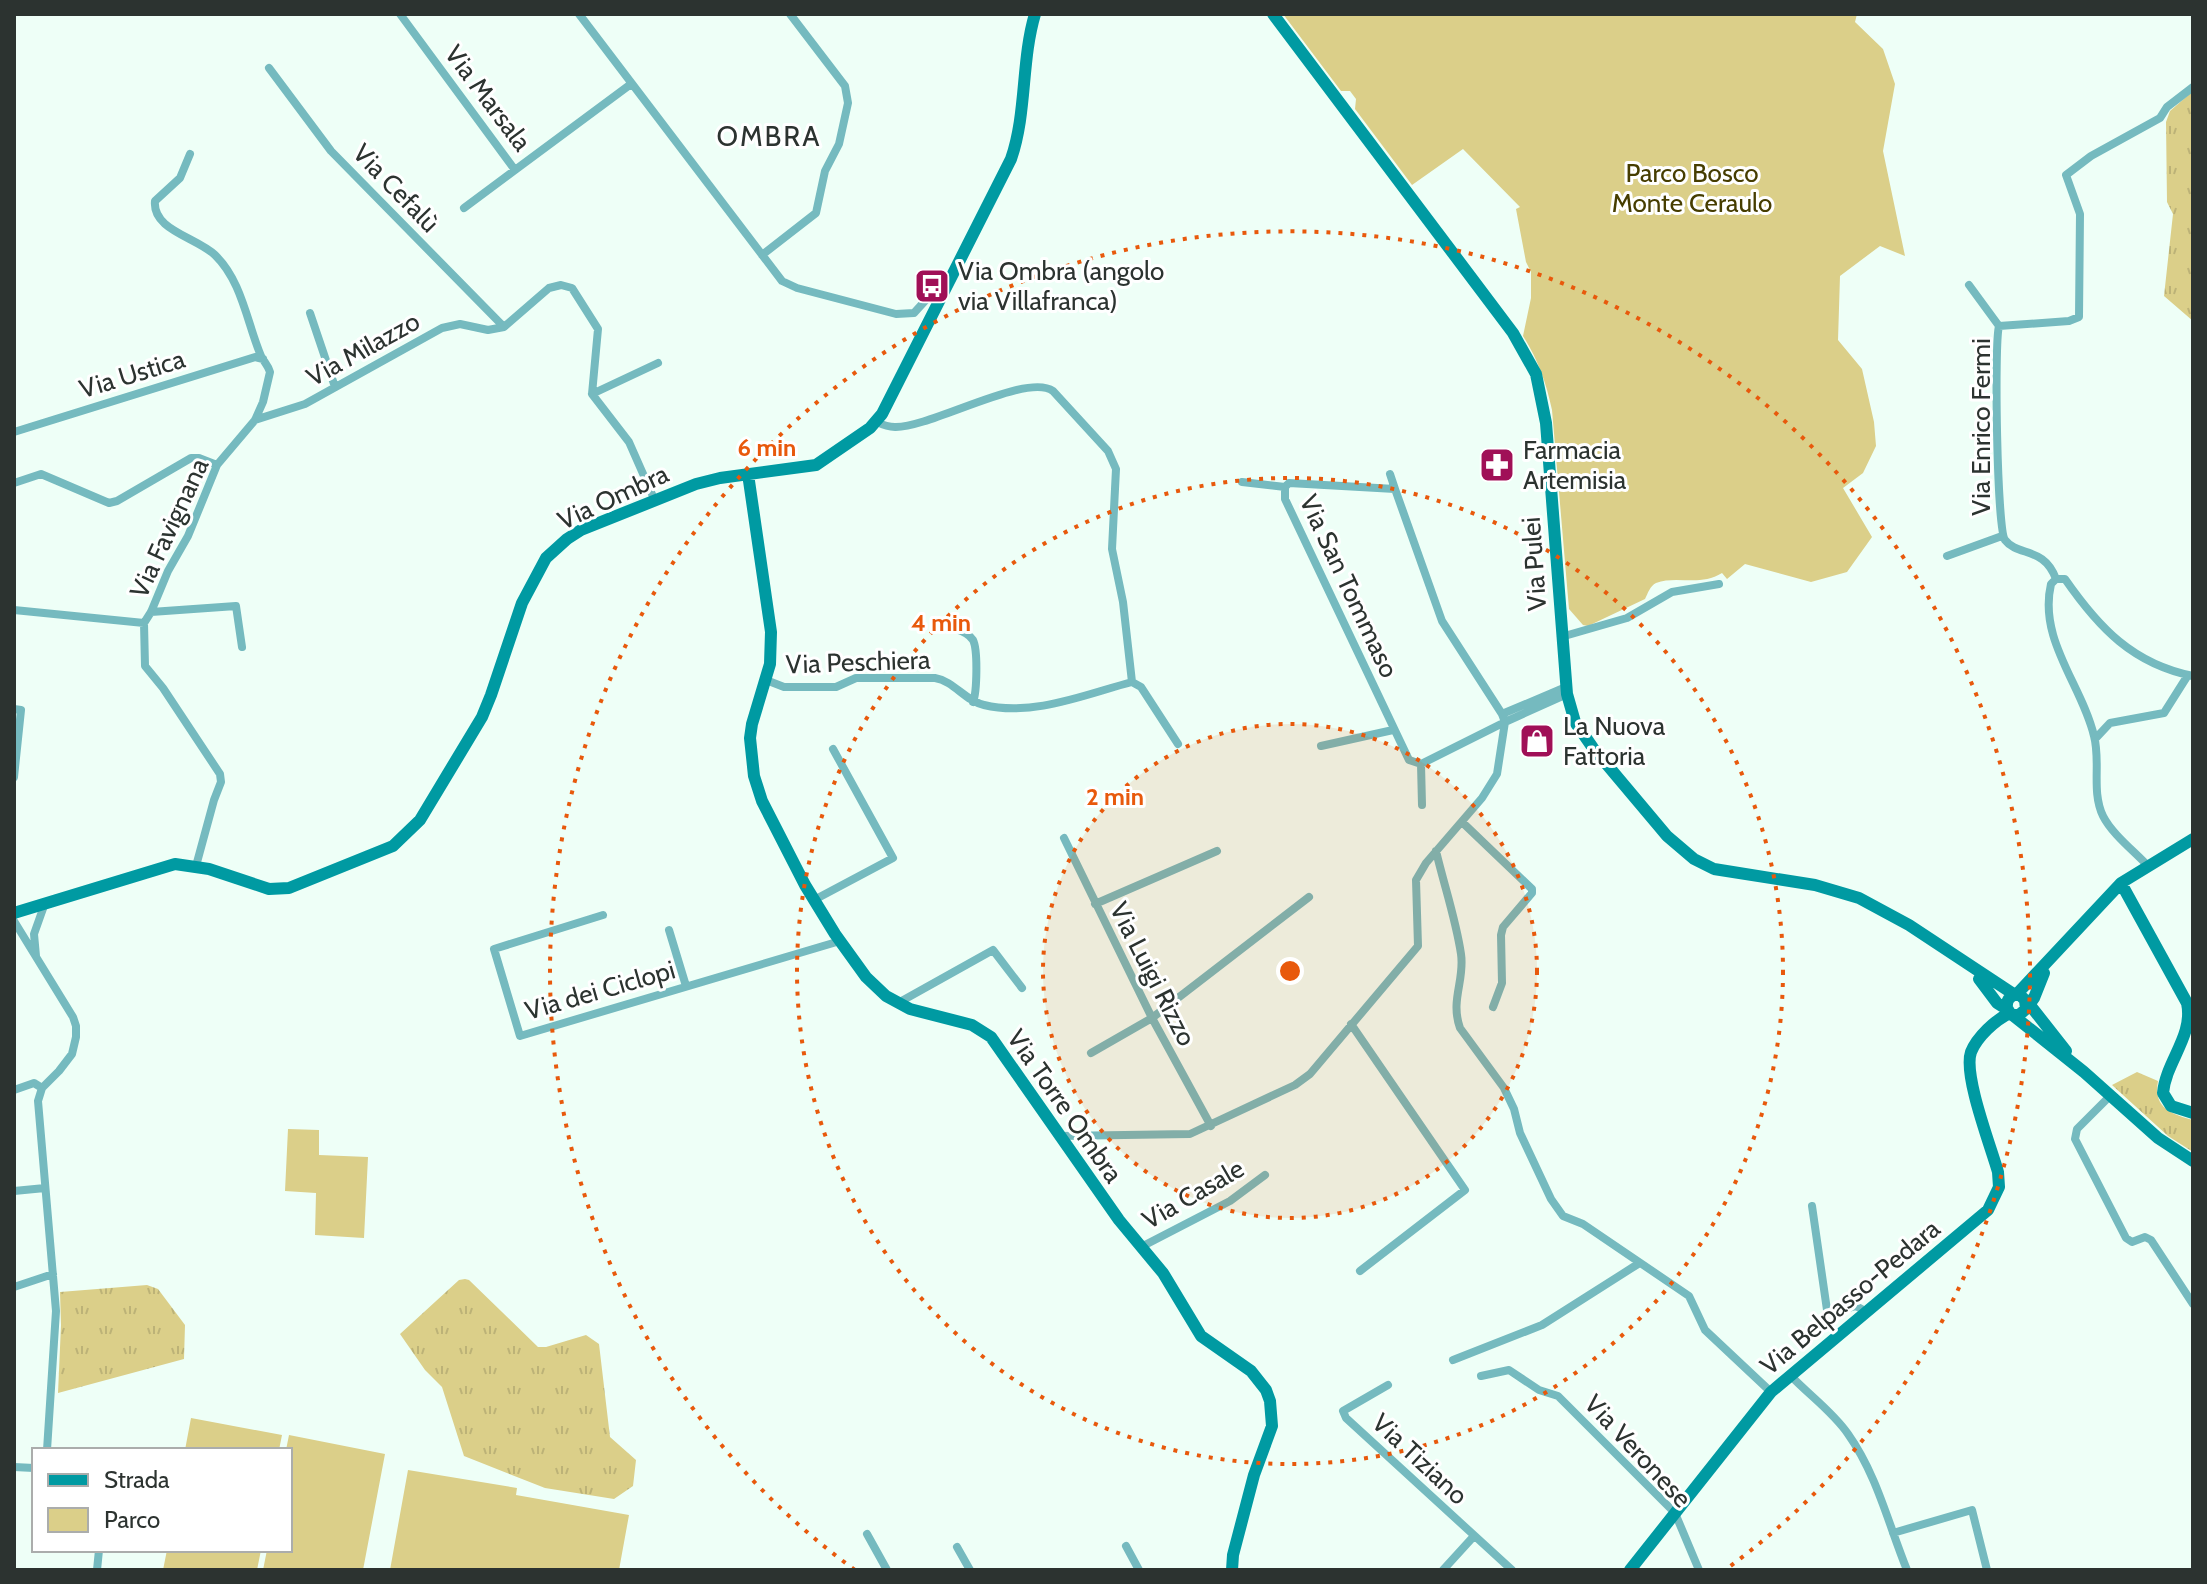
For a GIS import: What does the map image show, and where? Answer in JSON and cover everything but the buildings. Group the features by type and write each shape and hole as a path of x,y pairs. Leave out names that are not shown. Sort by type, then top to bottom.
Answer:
{"main road":[{"name":"Via Ombra","path":"14,913 175,864 196,866 258,886 279,889 301,884 393,846 420,820 488,706 522,603 546,558 567,539 581,530 707,481 816,465 877,422 947,289 1016,146 1028,43 1035,14"},
{"name":"Via Pulei","path":"1273,14 1513,333 1536,374 1546,423 1566,691 1575,722 1593,748 1667,836 1694,859 1714,869 1815,885 1859,898 1909,925 1963,962"},
{"name":"Via Torre Ombra","path":"748,474 772,652 752,724 751,752 754,776 769,816 814,900 866,977 886,996 910,1009 972,1025 991,1037 1119,1220 1163,1273 1201,1336 1251,1371 1266,1390 1272,1414 1269,1438 1254,1475 1233,1555 1232,1570"},
{"path":"2016,1005 2101,901 2121,883 2193,839"},
{"path":"2121,883 2187,1003 2187,1030 2169,1069 2163,1093 2171,1106 2193,1113"},
{"path":"1963,962 1990,991 2016,1005 2084,1072"},
{"path":"1963,962 2016,1005 2084,1072 2158,1138 2193,1161"},
{"name":"Via Belpasso-Pedara","path":"1630,1570 1771,1392 1988,1210 1999,1187 1998,1172 1970,1072 1971,1051 1998,1019 2016,1005"}],"street":[{"name":"Via Marsala","path":"400,14 515,170 631,84"},
{"path":"579,14 782,281 789,286 896,314 914,313 934,291 941,287 947,289"},
{"path":"762,255 816,213 825,171 839,144 848,103 845,86 790,14"},
{"name":"Via Cefalù","path":"269,68 331,151 504,327"},
{"name":"Via Enrico Fermi","path":"2190,675 2151,664 2122,644 2098,623 2065,579 2056,579 2052,568 2042,558 2011,544 2002,536 1999,326 2069,321 2079,317 2080,214 2066,175 2091,156 2160,118 2167,107 2193,87"},
{"name":"Via Favignana","path":"190,154 180,178 155,201 154,210 165,225 217,256 233,281 270,372 255,420 217,465 188,536 144,623 145,666 220,774 221,782 196,866"},
{"path":"464,208 515,170"},
{"path":"504,327 549,288 561,285 572,288 598,329 592,394 629,442 655,501"},
{"path":"1969,285 1999,326"},
{"path":"310,313 335,387"},
{"name":"Via Milazzo","path":"255,420 305,404 451,325 488,330 504,327"},
{"name":"Via Ustica","path":"14,432 255,357 263,359"},
{"path":"592,394 658,363"},
{"path":"877,422 901,427 993,396 1042,387 1053,391 1108,451 1116,469 1112,549 1123,602 1132,682 1141,687 1178,744"},
{"path":"14,483 41,474 109,503 191,458 217,465"},
{"path":"1059,1136 1190,1134 1295,1085 1310,1074 1418,946 1415,885 1436,851 1482,798 1497,774 1504,718 1442,621 1390,474"},
{"path":"1242,482 1285,487"},
{"name":"Via San Tommaso","path":"1395,489 1289,483 1285,487 1285,499 1393,730 1409,760 1421,764"},
{"path":"1947,556 2002,536"},
{"path":"2056,579 2049,592 2049,619 2062,661 2095,739 2097,791 2103,817 2148,866"},
{"path":"1561,637 1627,618 1672,592 1719,584"},
{"path":"151,612 236,606 242,647"},
{"path":"14,610 144,623"},
{"path":"956,629 969,636 975,645 977,693 973,702"},
{"path":"2095,739 2110,723 2164,713 2190,675"},
{"name":"Via Peschiera","path":"766,680 784,687 836,687 856,678 935,678 943,679 973,702 1019,709 1047,705 1132,682"},
{"path":"1422,805 1421,764 1504,718 1566,691"},
{"path":"14,709 21,710 14,777"},
{"path":"1321,746 1393,730"},
{"path":"814,900 893,858 833,749"},
{"path":"1462,822 1532,889 1532,893 1503,927 1502,983 1493,1007"},
{"name":"Via Luigi Rizzo","path":"1064,838 1152,1018 1211,1126"},
{"path":"1095,904 1217,851"},
{"path":"1436,851 1462,957 1455,1002 1460,1028 1504,1088 1520,1133 1551,1199 1563,1216 1583,1224 1689,1296 1705,1330 1771,1392"},
{"path":"1091,1053 1152,1018 1309,897"},
{"path":"36,957 34,934 45,903"},
{"name":"Via dei Ciclopi","path":"603,915 494,949 520,1036 840,941"},
{"path":"14,921 73,1017 76,1037 68,1062 42,1088 38,1101 56,1311 47,1448"},
{"path":"669,930 686,986"},
{"path":"898,1003 993,950 1022,988"},
{"path":"1351,1024 1465,1190 1360,1271"},
{"path":"14,1090 34,1083 42,1088"},
{"path":"2111,1095 2077,1129 2075,1139 2126,1238 2132,1242 2145,1237 2151,1240 2193,1304"},
{"name":"Via Casale","path":"1141,1247 1230,1201 1265,1175"},
{"path":"14,1191 45,1188"},
{"path":"1812,1206 1827,1310 1838,1311 1856,1306 1867,1312"},
{"path":"1453,1360 1542,1325 1638,1264"},
{"path":"14,1287 53,1274"},
{"name":"Via Veronese","path":"1481,1376 1509,1370 1539,1390 1558,1396 1675,1513 1699,1570"},
{"path":"1791,1376 1846,1431 1880,1492 1907,1570"},
{"name":"Via Tiziano","path":"1388,1385 1343,1411 1346,1418 1512,1570"},
{"path":"1893,1533 1972,1510 1987,1570"},
{"path":"867,1534 887,1570"},
{"path":"1443,1570 1474,1536"},
{"path":"1126,1546 1139,1570"},
{"path":"957,1547 970,1570"}],"green space":[{"name":"Parco Bosco Monte Ceraulo","path":"1283,14 1857,14 1855,22 1883,49 1895,84 1883,151 1905,256 1880,246 1840,276 1838,340 1862,369 1876,446 1863,473 1843,488 1872,537 1847,572 1811,582 1745,564 1727,579 1722,573 1705,579 1656,583 1645,599 1588,626 1583,625 1569,609 1552,410 1541,372 1523,336 1531,298 1531,272 1526,262 1516,209 1520,207 1463,149 1412,185 1355,109 1356,99 1350,91 1341,91"},
{"path":"2193,91 2193,321 2164,296 2173,214 2167,202 2166,122 2170,111"},
{"path":"2137,1072 2158,1081 2158,1098 2165,1108 2193,1120 2193,1152 2168,1136 2112,1085"},
{"path":"288,1129 319,1130 319,1155 368,1157 364,1238 315,1235 316,1193 285,1191"},
{"path":"465,1279 538,1347 586,1335 599,1344 610,1437 636,1460 633,1486 614,1499 545,1488 464,1456 442,1387 425,1370 400,1334 459,1280"},
{"path":"147,1285 158,1289 185,1325 184,1359 58,1393 60,1292"},
{"path":"191,1418 282,1435 279,1448 185,1448"},
{"path":"289,1435 385,1454 363,1570 263,1570 267,1552 292,1552 292,1448 286,1448"},
{"path":"408,1470 517,1488 516,1495 629,1515 619,1570 390,1570"},
{"path":"167,1552 261,1552 257,1570 163,1570"}],"place":[{"name":"Via Ombra (angolo via Villafranca)","path":"932,286"},
{"name":"Farmacia Artemisia","path":"1497,465"},
{"name":"La Nuova Fattoria","path":"1537,741"}],"district":[{"name":"OMBRA","path":"769,136"}]}
